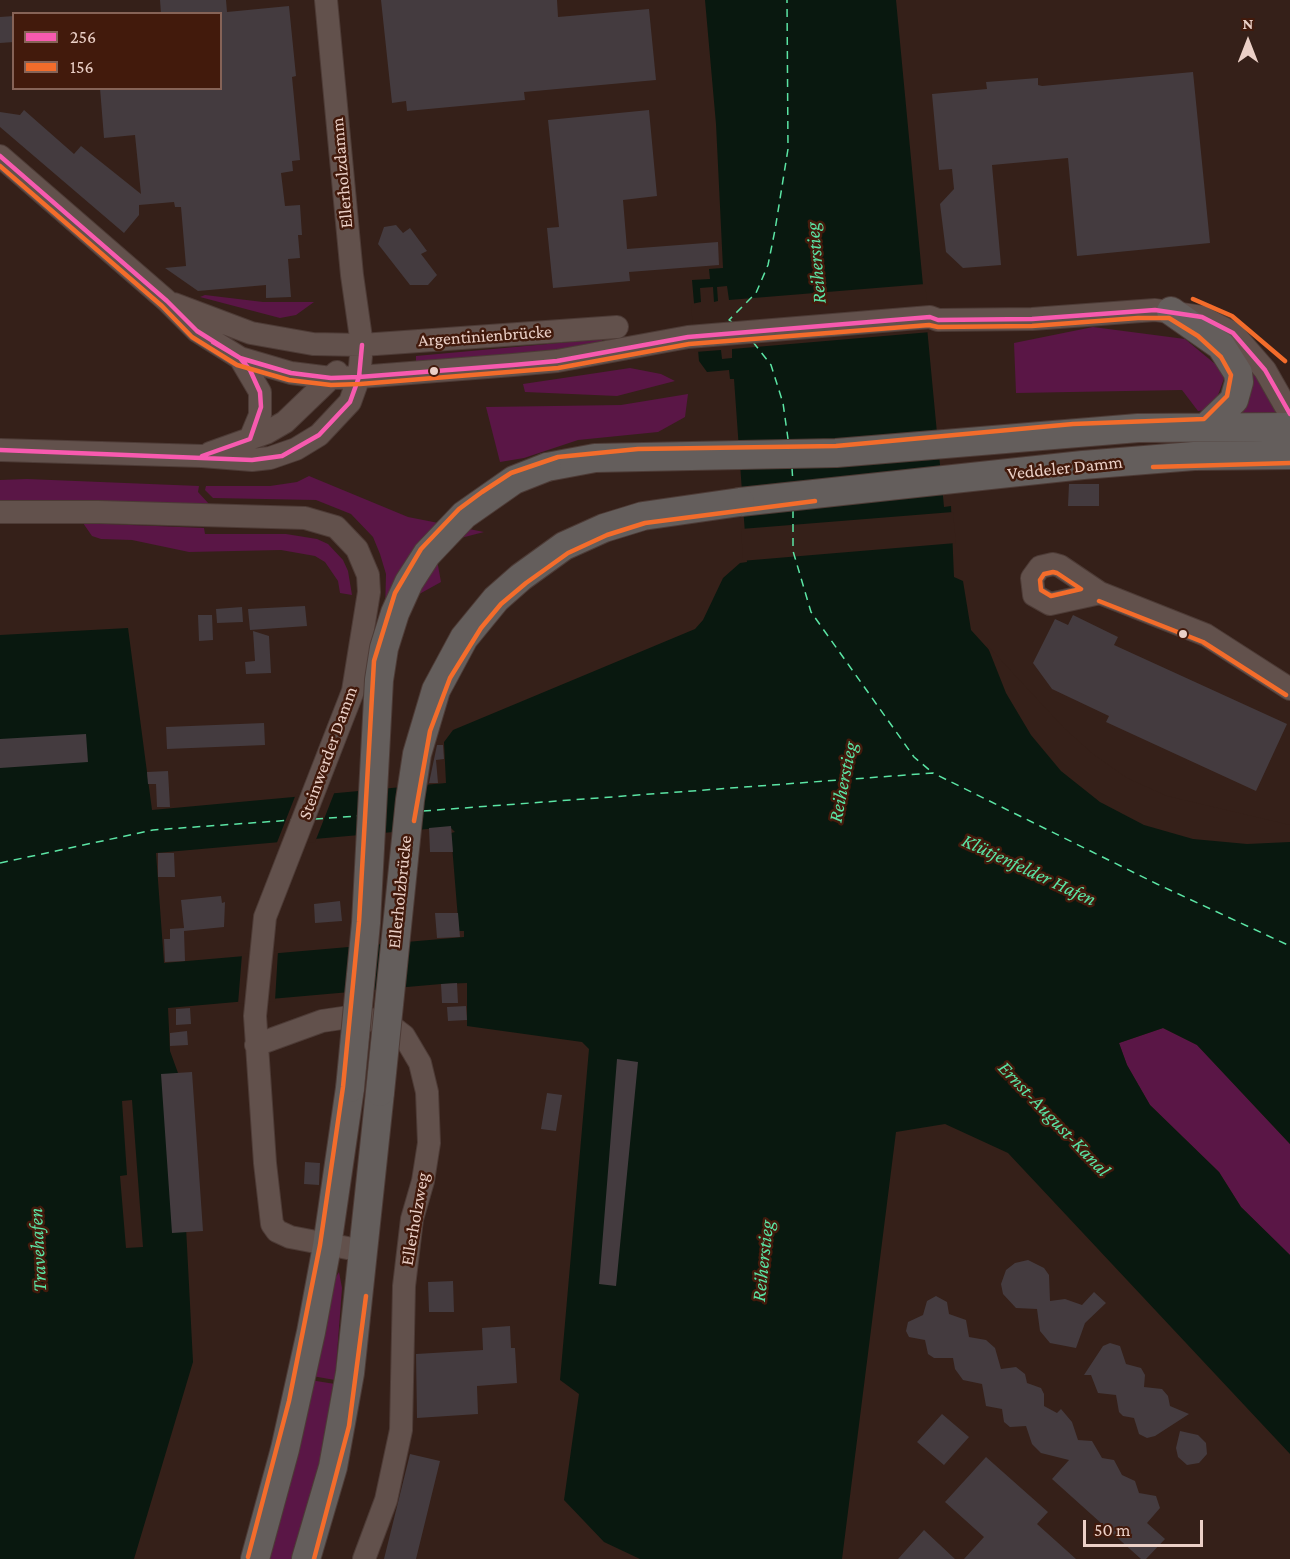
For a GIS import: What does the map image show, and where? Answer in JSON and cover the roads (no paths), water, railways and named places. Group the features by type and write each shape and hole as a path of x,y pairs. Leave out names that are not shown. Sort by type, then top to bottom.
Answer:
{"main road":[{"path":"1171,311 1221,346 1238,373 1234,400 1207,426"},
{"name":"Veddeler Damm","path":"944,444 1074,431 1207,426 1290,428"},
{"name":"Ellerholzbrücke","path":"255,1559 296,1403 327,1246 350,1088 366,923 379,680 392,621 413,574 449,530 500,489 547,467 595,458 836,453 944,444"},
{"name":"Veddeler Damm","path":"948,481 1062,466 1194,456 1290,456"},
{"name":"Ellerholzbrücke","path":"306,1559 342,1424 363,1251 407,820 417,754 429,709 443,675 464,638 488,607 521,577 564,546 604,528 643,516 688,508 948,481"}],"street":[{"name":"Ellerholzdamm","path":"0,450 202,456 252,460 282,456 332,424 350,402 359,377 326,0"},
{"path":"0,156 167,301 196,331 240,358 260,392 260,415 250,439"},
{"name":"Argentinienbrücke","path":"167,301 239,330 305,344 357,345 617,327"},
{"name":"Argentinienbrücke","path":"240,358 291,373 331,378 359,377 557,361 688,337 930,317 938,320 1032,319 1119,311 1171,311 1202,317 1223,327 1240,340 1265,370 1290,414"},
{"path":"202,456 250,439 285,423 331,378 357,345"},
{"name":"Steinwerder Damm","path":"0,513 290,516 317,520 344,534 357,549 366,569 369,592 368,613 353,691 289,861 265,917 255,1016 265,1162 272,1224 277,1231 290,1237 327,1246 363,1251"},
{"path":"1100,593 1206,635 1290,689"},
{"name":"Ellerholzweg","path":"256,1045 322,1021 349,1017 374,1020 391,1026 404,1036 420,1063 428,1092 429,1143 423,1181 411,1219 406,1266 401,1430 386,1500 364,1559"}],"water":[{"path":"705,0 896,0 944,507 951,506 954,577 963,581 971,630 1062,730 1113,772 1166,799 1290,828 1290,1144 1197,1045 1163,1028 1119,1043 1127,1065 1150,1105 1219,1172 1241,1207 1290,1255 1290,1454 1008,1153 945,1124 896,1132 842,1559 640,1559 604,1542 564,1500 579,1394 560,1380 589,1049 582,1042 467,1026 467,983 441,984 168,1008 170,1051 178,1073 193,1362 134,1559 0,1559 0,635 128,628 152,810 446,783 444,742 453,730 695,629 703,620 723,578 740,563 747,562 734,379 730,379 729,370 707,372 699,361 692,280 710,279 709,269 723,268 716,124","holes":["450,827 455,832 451,833 459,931 464,931 464,937 164,963 156,853"]}],"water label":[{"name":"Reiherstieg","path":"816,263"},
{"name":"Reiherstieg","path":"843,782"},
{"name":"Klütjenfelder Hafen","path":"1029,870"},
{"name":"Ernst-August-Kanal","path":"1054,1119"},
{"name":"Travehafen","path":"38,1250"},
{"name":"Reiherstieg","path":"763,1261"}]}
